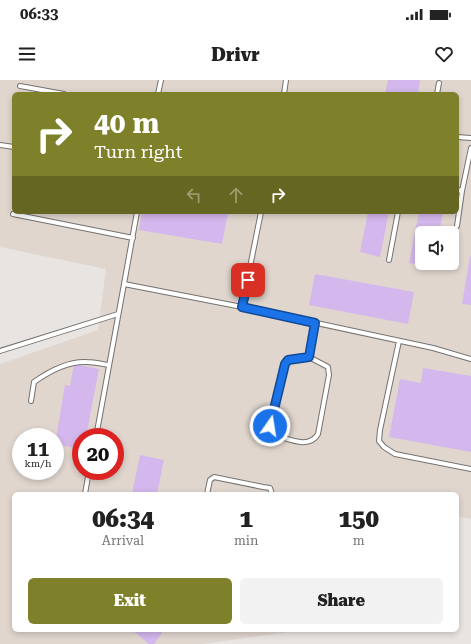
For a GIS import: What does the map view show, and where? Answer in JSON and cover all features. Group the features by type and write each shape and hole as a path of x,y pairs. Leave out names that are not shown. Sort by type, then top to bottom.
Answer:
{"lane":[{"path":"158,92 161,80"},
{"path":"284,92 286,80"},
{"path":"437,92 439,84"},
{"path":"20,86 53,92"},
{"path":"459,137 471,138"},
{"path":"0,145 12,147"},
{"path":"459,212 471,148"},
{"path":"13,214 133,238"},
{"path":"98,428 137,214"},
{"path":"242,307 261,214"},
{"path":"389,260 398,214"},
{"path":"457,226 459,214"},
{"path":"124,284 242,307 433,348 471,359"},
{"path":"0,351 118,314"},
{"path":"309,357 315,323"},
{"path":"399,341 379,441 384,447 395,454 471,469"},
{"path":"309,357 328,367 329,375 318,434 315,438 305,443 274,435 271,432 270,426 285,364 288,360 309,357"},
{"path":"31,401 34,382 64,366 85,362 109,365"},
{"path":"207,492 210,480 214,477 263,486 270,488 271,492"},
{"path":"85,492 87,480"}],"shaded area":[{"path":"0,80 471,80 471,519 459,516 459,492 12,492 12,632 288,632 202,644 0,644 0,364 98,330 106,269 0,247"}],"building":[{"path":"388,80 420,80 418,92 385,92"},
{"path":"142,214 228,214 222,244 139,230"},
{"path":"368,214 389,214 380,257 360,252"},
{"path":"419,214 443,214 440,226 416,226"},
{"path":"415,232 415,264 409,263"},
{"path":"470,256 471,257 471,305 462,304"},
{"path":"315,274 414,292 408,324 309,305"},
{"path":"74,364 99,369 88,428 72,428 72,447 64,446 64,428 58,428 65,385 70,386"},
{"path":"423,368 471,376 471,452 389,437 400,379 421,383"},
{"path":"140,455 164,460 157,492 132,492"},
{"path":"134,632 163,632 154,644 149,644"}],"route":[{"path":"248,280 242,307 315,323 309,357 288,360 285,364 270,426"}]}
